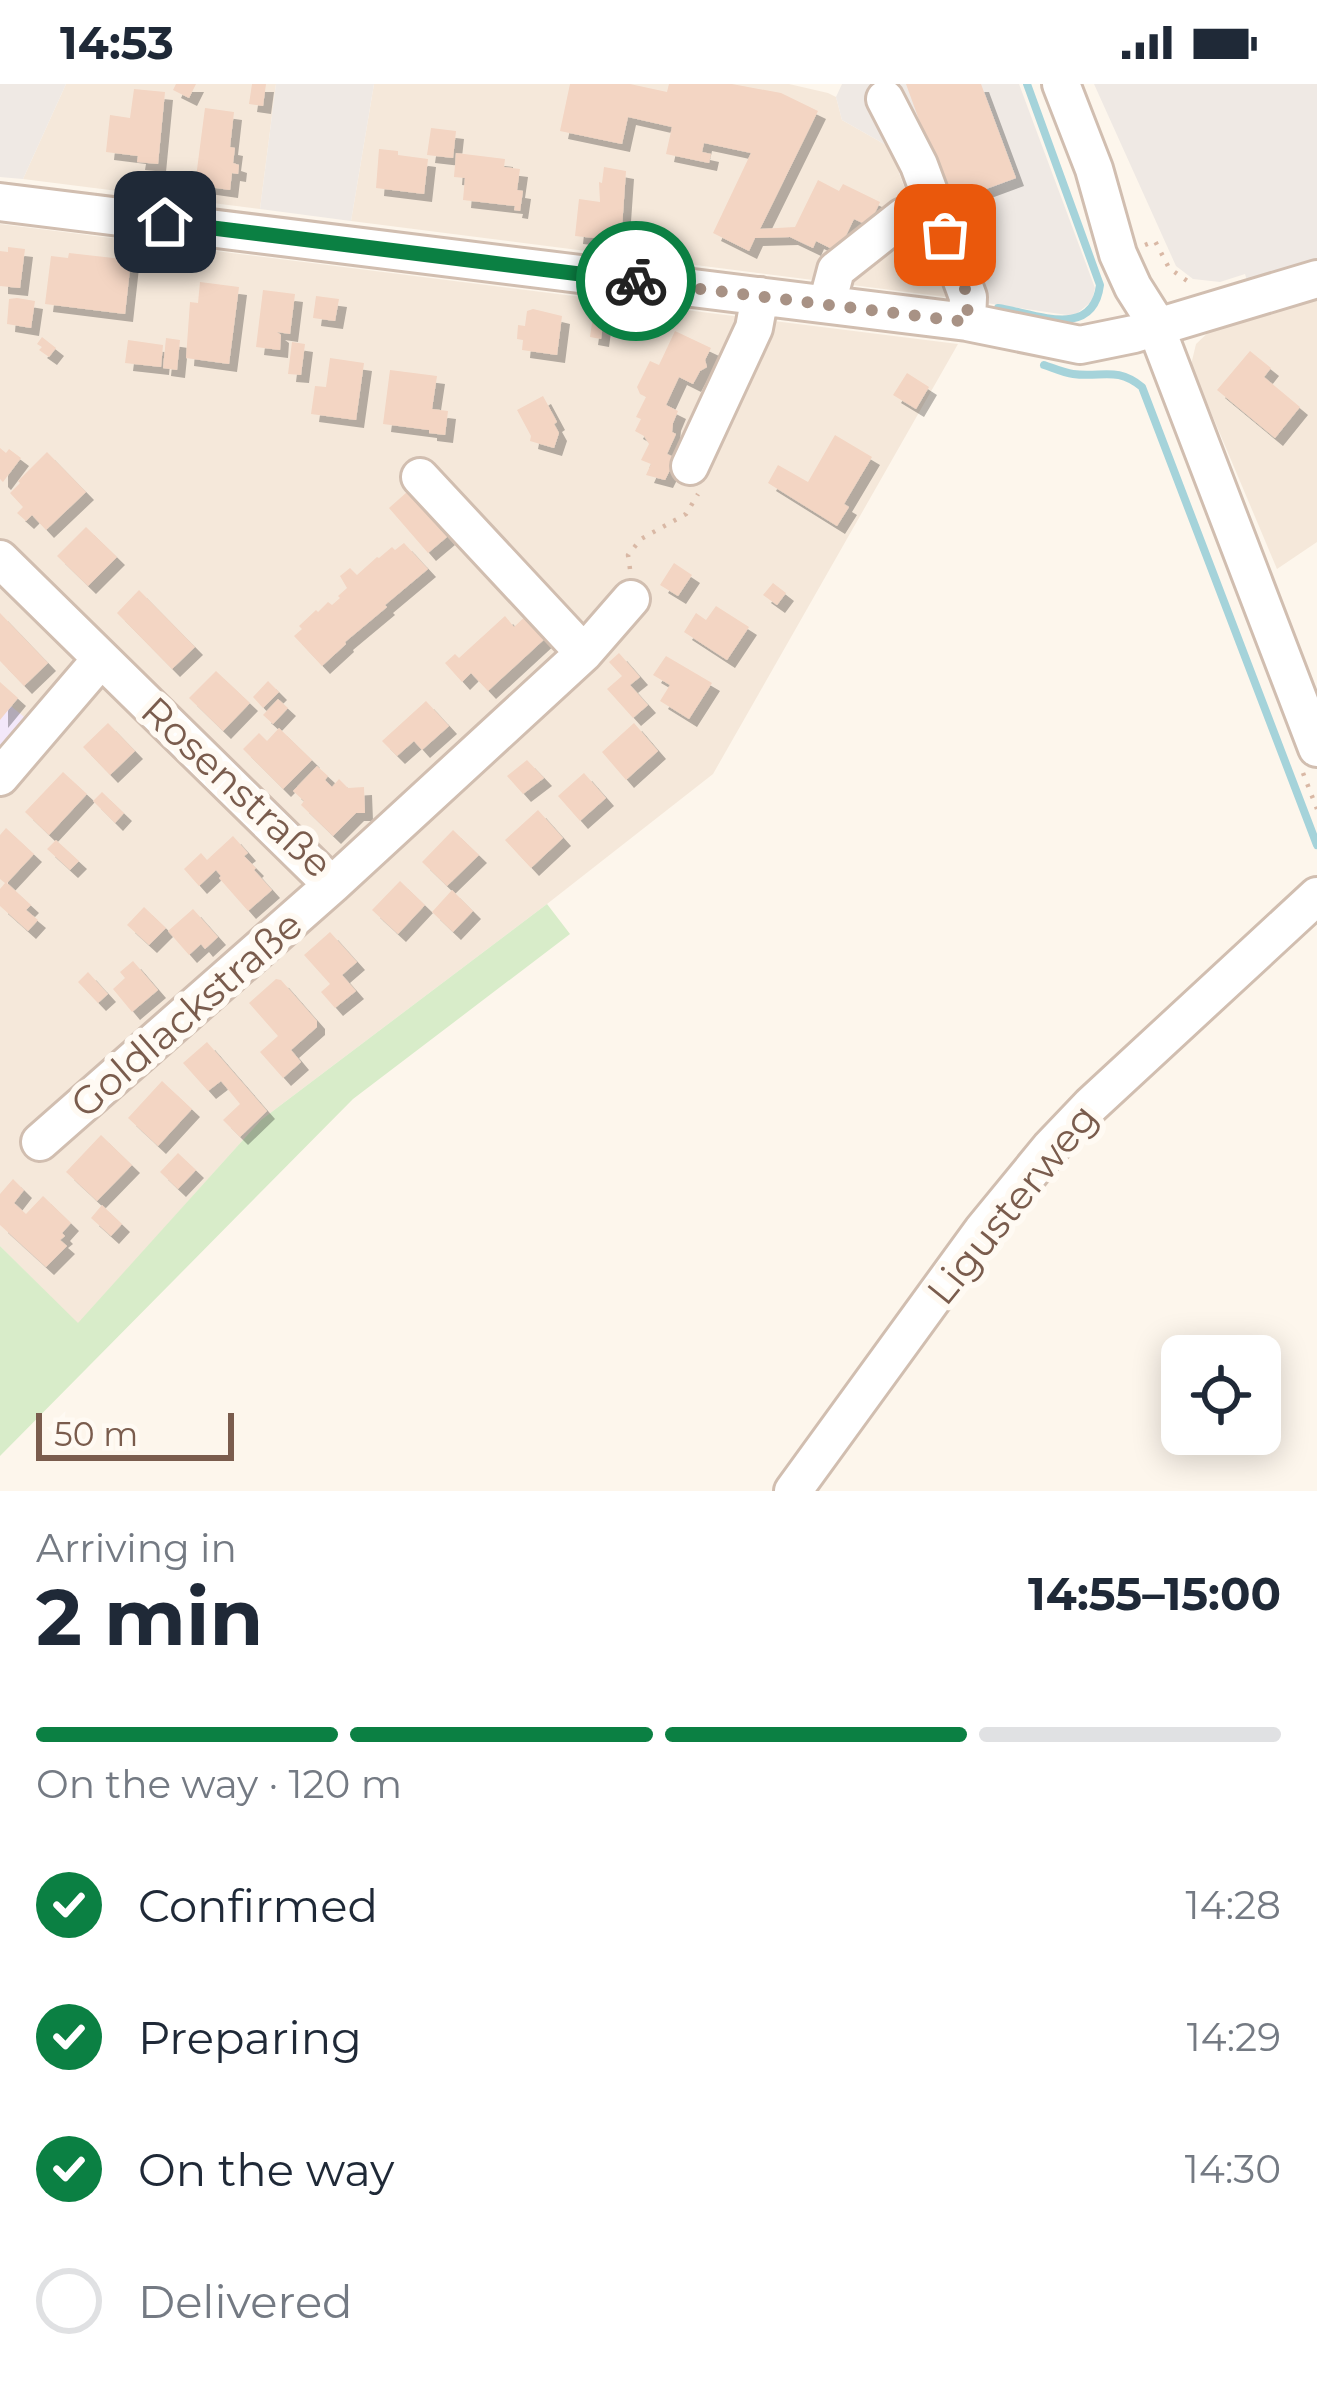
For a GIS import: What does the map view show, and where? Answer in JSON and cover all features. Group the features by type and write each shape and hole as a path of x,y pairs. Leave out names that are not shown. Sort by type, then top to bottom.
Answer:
{"street":[{"path":"1061,84 1094,169 1118,254 1154,322 1317,748"},
{"path":"885,99 934,204 968,297 967,322"},
{"path":"1094,169 1140,246 1154,322"},
{"path":"0,202 967,322 1080,345 1317,280"},
{"path":"827,304 836,270 903,217 934,204"},
{"path":"690,466 754,328 760,296"},
{"path":"420,477 584,653"},
{"name":"Rosenstraße","path":"0,559 332,885 584,653 631,599"},
{"path":"0,777 101,659"},
{"name":"Goldlackstraße","path":"40,1142 332,885"},
{"name":"Ligusterweg","path":"793,1491 982,1231 1050,1148 1317,896"}],"path":[{"path":"1140,246 1155,241 1169,268 1191,283 1205,285"},
{"path":"631,599 634,590 628,555 641,539 686,514 698,494 690,466"}],"shaded area":[{"path":"0,84 66,84 23,179 0,177"},
{"path":"66,84 276,84 260,209 23,179"},
{"path":"276,84 374,84 351,221 260,209"},
{"path":"374,84 789,84 828,93 836,97 842,120 907,157 912,167 899,173 946,297 351,221"},
{"path":"842,84 1019,84 1095,288 1092,301 1074,316 946,297 899,172 911,167 907,157 842,120 836,97"},
{"path":"1094,84 1317,84 1317,265 1248,284 1245,274 1220,282 1193,279 1176,266"},
{"path":"0,224 958,344 713,774 261,1120 78,1324 0,1246"},
{"path":"1317,297 1317,542 1277,569 1191,365 1196,344 1214,327"},
{"path":"0,697 29,721 0,755"}],"green space":[{"path":"547,904 570,934 353,1099 0,1456 0,1246 78,1323 261,1120"}],"building":[{"path":"176,84 196,84 189,98 173,90"},
{"path":"252,84 266,84 263,106 249,104"},
{"path":"570,84 630,84 667,92 669,84 732,84 781,93 818,111 760,229 795,227 818,180 839,191 843,184 880,202 869,226 854,219 838,252 816,241 813,248 790,237 755,238 749,251 713,233 751,153 704,143 702,152 711,154 709,163 666,154 672,127 628,117 622,144 560,131"},
{"path":"906,84 981,84 1016,178 978,192 984,209 955,219"},
{"path":"134,89 165,92 158,164 106,152 110,115 130,118"},
{"path":"205,108 234,112 230,147 235,148 233,163 239,165 238,174 232,173 230,190 195,185"},
{"path":"431,128 456,131 453,158 427,155"},
{"path":"379,149 428,159 424,194 376,188"},
{"path":"456,153 505,159 504,167 520,169 520,211 515,206 463,200 465,178 454,177"},
{"path":"604,167 626,171 622,228 614,226 613,240 575,236 579,199 600,202"},
{"path":"8,247 25,249 20,288 0,286 0,251 8,252"},
{"path":"69,253 131,260 125,314 45,304 51,256 68,258"},
{"path":"200,282 239,287 229,364 186,358 190,302 198,303"},
{"path":"263,290 295,294 290,334 277,332 280,350 256,347"},
{"path":"316,296 339,299 335,321 313,318"},
{"path":"9,299 35,301 31,328 7,324"},
{"path":"527,311 562,316 557,355 522,350 518,325 525,326"},
{"path":"593,316 604,317 601,339 590,337"},
{"path":"675,331 711,348 707,367 693,384 679,377 666,405 678,411 672,432 676,434 667,454 676,458 665,480 646,475 651,464 641,460 649,444 635,431 646,397 637,387 650,361 659,365"},
{"path":"42,337 56,348 49,357 39,350"},
{"path":"166,338 180,340 177,370 163,368"},
{"path":"128,340 163,345 161,367 125,363"},
{"path":"292,342 305,344 301,375 288,374"},
{"path":"1250,351 1271,368 1264,377 1300,407 1275,438 1217,390"},
{"path":"330,358 364,363 356,420 311,414 315,386 326,387"},
{"path":"390,370 437,376 432,409 448,411 445,435 383,424"},
{"path":"907,373 929,387 916,409 893,395"},
{"path":"543,396 557,422 554,448 530,441 517,410"},
{"path":"835,435 872,457 844,504 849,507 837,526 768,483 778,465 808,482"},
{"path":"0,448 21,458 3,482 0,479"},
{"path":"47,452 86,492 46,530 32,515 26,521 17,513 23,507 10,493"},
{"path":"407,492 447,537 428,553 389,508"},
{"path":"86,527 117,557 88,586 57,556"},
{"path":"404,543 428,569 322,666 294,636 302,629 299,626 316,610 340,598 347,588 340,576 350,568 357,575 377,557"},
{"path":"674,563 692,575 678,596 660,585"},
{"path":"773,583 786,593 777,605 763,595"},
{"path":"139,590 195,647 172,669 117,613"},
{"path":"716,606 749,627 727,660 684,632 696,613 706,620"},
{"path":"530,612 550,634 488,691 471,673 462,682 445,663 455,654 459,658 505,616 514,627"},
{"path":"0,613 48,663 24,686 0,661"},
{"path":"619,653 640,677 630,685 648,705 633,718 607,689 622,676 609,662"},
{"path":"666,656 712,683 689,719 660,701 670,685 653,675"},
{"path":"216,671 250,703 223,731 189,698"},
{"path":"268,681 279,692 263,708 253,697"},
{"path":"0,682 18,698 0,720"},
{"path":"278,699 288,708 273,724 263,715"},
{"path":"426,701 449,726 422,750 414,741 397,756 382,741"},
{"path":"108,723 135,751 110,775 83,747"},
{"path":"634,723 658,751 626,780 602,752"},
{"path":"279,728 312,760 283,789 243,749 259,733 267,741"},
{"path":"527,760 544,778 523,794 507,776"},
{"path":"317,766 332,787 339,779 348,788 364,787 365,813 356,813 333,836 293,791"},
{"path":"63,772 87,794 49,835 25,812"},
{"path":"584,773 606,798 580,821 558,796"},
{"path":"102,792 124,813 115,823 93,801"},
{"path":"538,810 563,838 531,868 505,840"},
{"path":"6,828 34,854 7,883 31,905 26,910 38,920 28,931 0,906 0,889 5,883 0,879 0,835"},
{"path":"453,830 479,855 447,886 422,862"},
{"path":"233,836 272,890 248,911 216,870 199,886 184,869 201,853 207,860"},
{"path":"56,840 79,861 70,870 47,849"},
{"path":"400,881 425,905 398,934 372,910"},
{"path":"452,890 473,911 453,932 432,912"},
{"path":"144,907 166,928 149,945 127,925"},
{"path":"193,909 218,937 189,955 168,931"},
{"path":"330,932 357,962 342,975 356,991 335,1008 321,992 330,984 304,955"},
{"path":"133,961 158,990 132,1012 113,989 125,978 120,972"},
{"path":"88,972 108,994 98,1003 78,982"},
{"path":"276,979 317,1021 317,1027 291,1050 301,1062 283,1078 260,1052 278,1036 249,1003"},
{"path":"207,1042 267,1111 240,1137 223,1120 240,1104 221,1081 208,1091 183,1063"},
{"path":"162,1081 192,1109 158,1146 128,1118"},
{"path":"101,1135 132,1165 97,1201 66,1172"},
{"path":"178,1153 196,1170 178,1189 160,1172"},
{"path":"13,1179 24,1190 14,1203 26,1214 43,1196 71,1223 60,1240 67,1246 46,1267 0,1225 0,1194"},
{"path":"102,1205 122,1224 111,1236 91,1218"}],"waterway":[{"path":"998,308 1045,318 1075,318 1095,302 1100,285 1027,84"},
{"path":"1044,365 1073,374 1116,375 1142,387 1317,845"}],"way so far":[{"path":"636,281 967,322 968,297 945,235"}],"route":[{"path":"165,222 636,281"}]}
